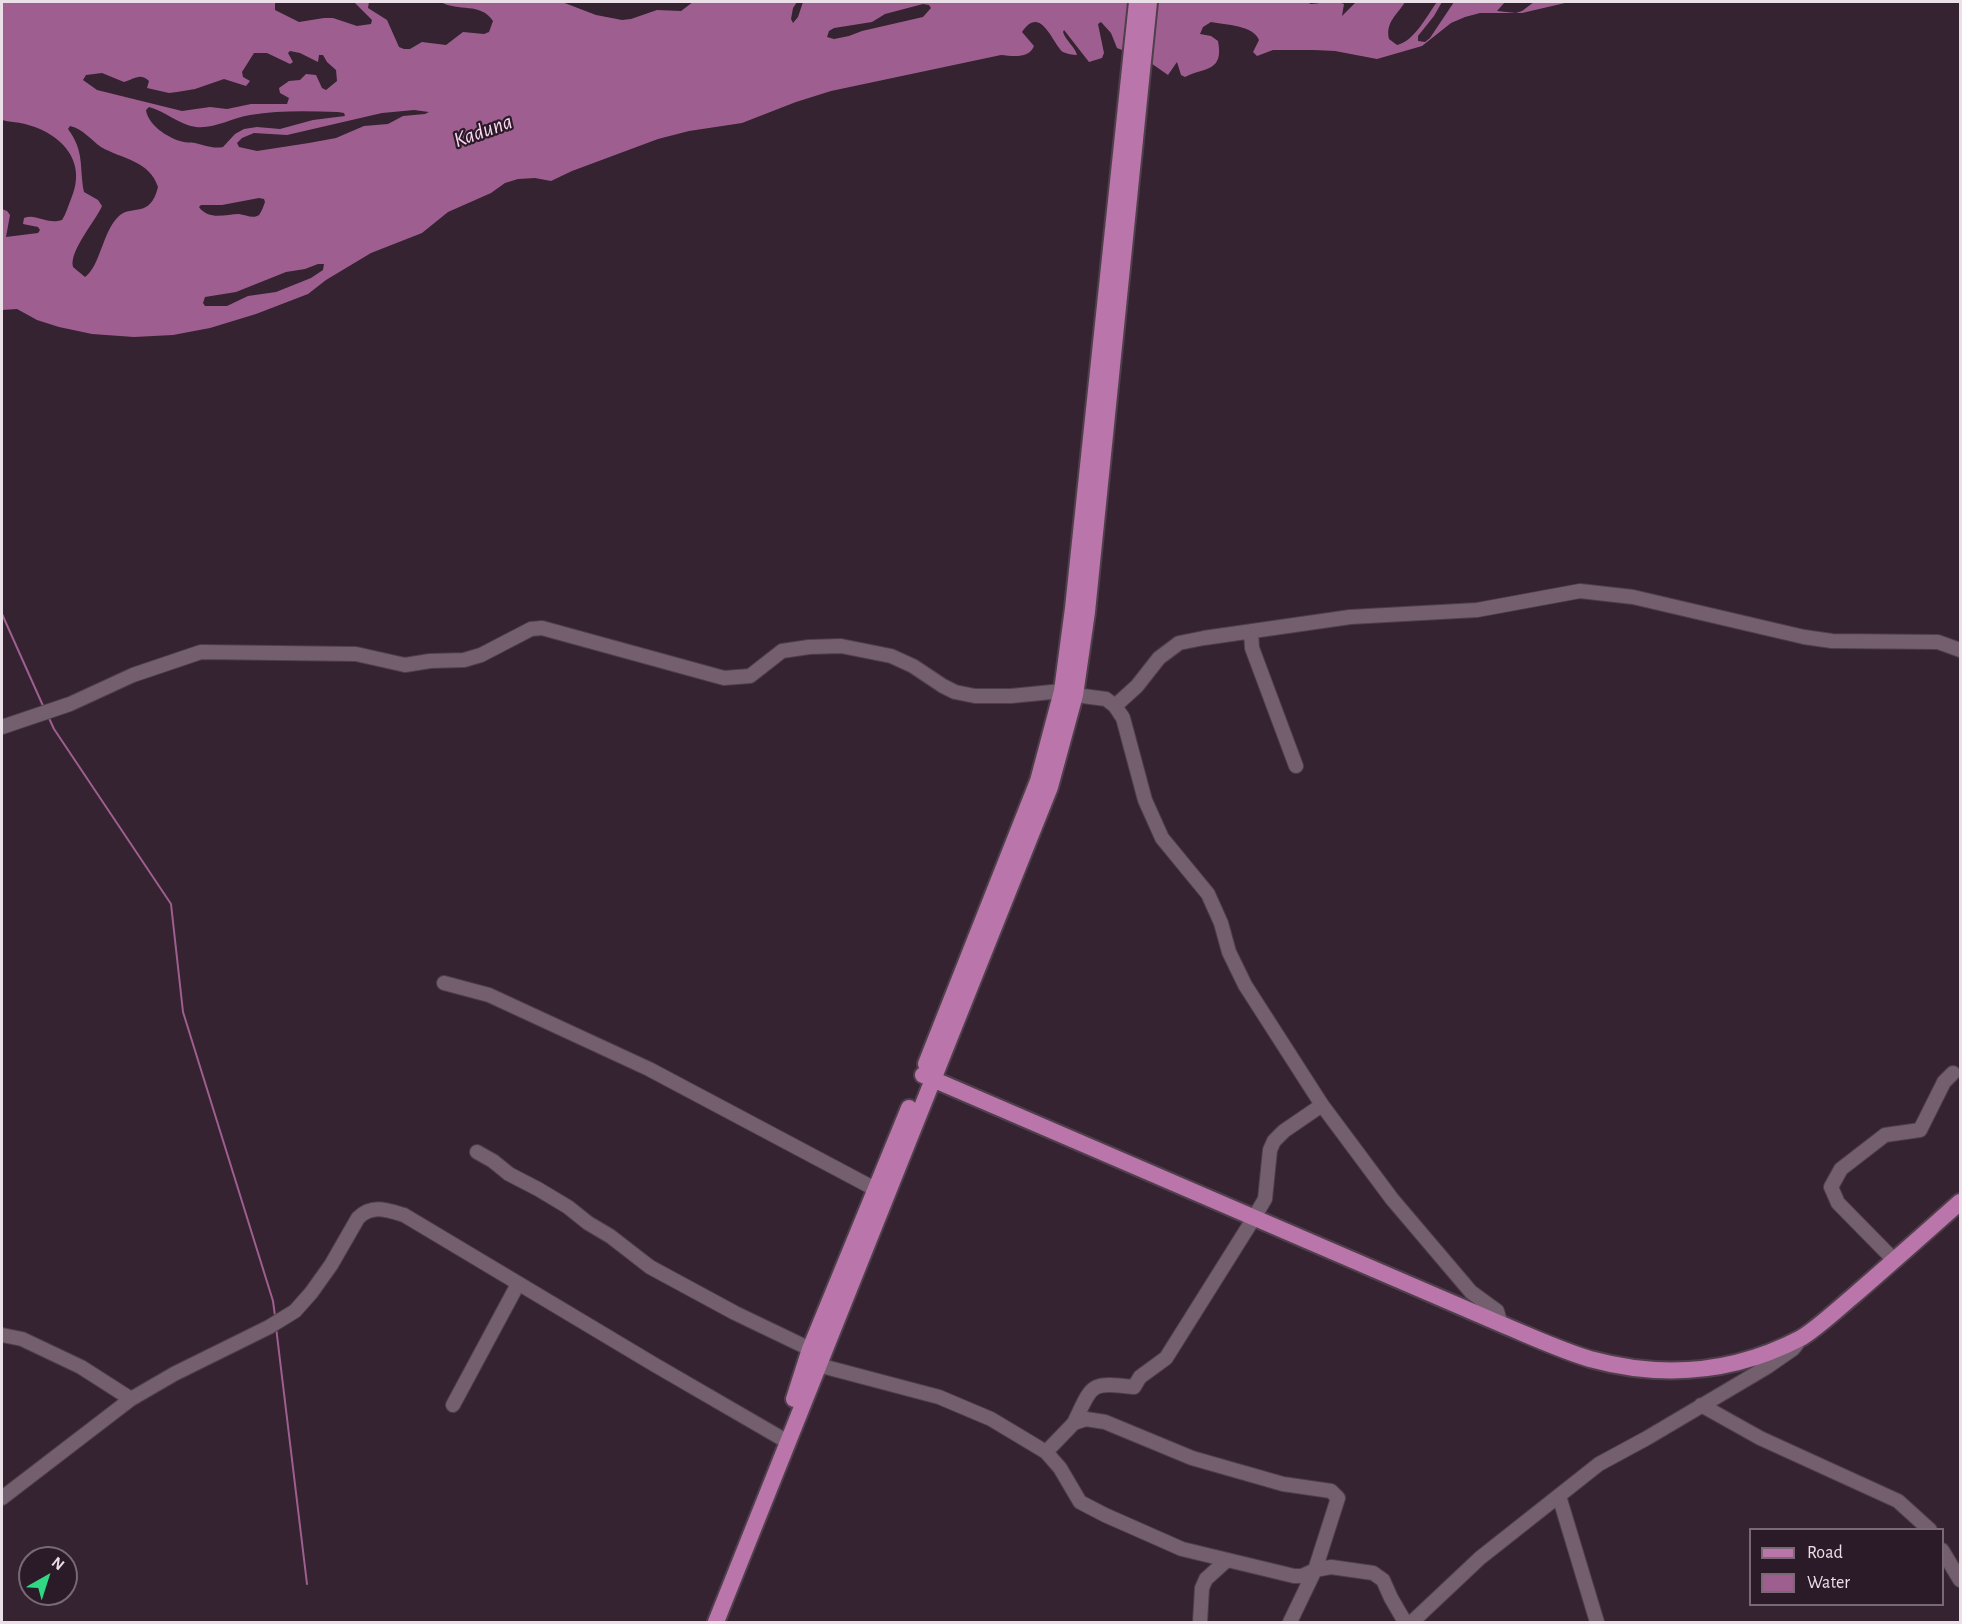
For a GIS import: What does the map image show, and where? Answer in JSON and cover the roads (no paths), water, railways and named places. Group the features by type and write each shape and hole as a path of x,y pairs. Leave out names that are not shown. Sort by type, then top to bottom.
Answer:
{"main road":[{"path":"1135,78 1137,2"},
{"path":"716,1623 818,1365 928,1076 1038,782 1068,693 1075,596 1135,78 1149,2"},
{"path":"707,1623 781,1438 810,1349 875,1189 928,1076"},
{"path":"928,1076 1501,1324 1590,1359 1641,1370 1670,1372 1703,1370 1732,1364 1803,1337 1960,1202"}],"street":[{"path":"1115,706 1137,686 1160,658 1179,643 1350,617 1477,610 1580,591 1633,597 1804,637 1833,641 1938,642 1960,650"},
{"path":"2,727 70,704 133,675 201,652 356,654 405,665 430,661 464,660 481,655 531,629 542,628 724,678 750,676 782,651 841,646 891,656 913,666 955,692 975,696 1068,693 1106,699 1115,706 1123,718 1145,800 1162,838 1208,894 1221,923 1229,952 1245,985 1323,1106 1392,1199 1471,1292 1492,1305 1497,1311 1501,1324"},
{"path":"1251,631 1252,648 1296,766"},
{"path":"444,983 489,995 649,1069 875,1189"},
{"path":"1894,1260 1838,1203 1831,1187 1841,1169 1884,1135 1920,1130 1944,1082 1955,1071"},
{"path":"1046,1452 1074,1423 1094,1386 1105,1384 1134,1388 1140,1377 1166,1358 1265,1199 1269,1150 1274,1141 1284,1131 1323,1106"},
{"path":"477,1152 509,1174 568,1207 650,1267 810,1349"},
{"path":"2,1498 131,1399 174,1374 269,1327 295,1311 331,1265 358,1218 364,1212 377,1209 404,1215 781,1438"},
{"path":"453,1405 518,1284"},
{"path":"2,1335 22,1339 81,1367 131,1399"},
{"path":"1412,1623 1480,1558 1599,1464 1767,1367 1793,1349 1803,1337"},
{"path":"818,1365 939,1397 991,1419 1046,1452 1060,1467 1080,1502 1182,1549 1294,1576 1302,1576 1315,1570 1331,1567 1373,1573 1383,1580 1390,1598 1405,1623"},
{"path":"1701,1406 1760,1438 1898,1501 1928,1528"},
{"path":"1074,1423 1086,1419 1105,1422 1192,1458 1282,1484 1331,1491 1338,1498 1315,1570 1290,1623"},
{"path":"1558,1496 1597,1623"},
{"path":"1944,1553 1960,1580"},
{"path":"1200,1623 1202,1588 1206,1579 1227,1560"}],"water":[{"name":"Kaduna","path":"2,2 275,2 275,10 299,22 333,18 357,26 371,24 372,20 354,2 369,2 368,8 387,20 399,47 404,49 410,49 422,42 446,45 463,32 484,34 489,32 493,21 482,11 455,7 441,2 562,2 596,15 622,20 657,10 681,11 693,2 797,2 793,8 791,19 793,23 798,17 803,2 1306,2 1311,4 1332,2 1344,4 1342,16 1355,3 1405,2 1393,19 1388,33 1389,39 1397,45 1415,33 1437,2 1442,2 1418,36 1418,41 1425,42 1430,38 1454,2 1505,2 1497,11 1516,13 1480,13 1465,17 1451,23 1422,46 1377,59 1335,51 1314,50 1273,50 1257,56 1253,52 1259,40 1251,31 1238,26 1211,22 1203,27 1200,34 1211,36 1218,41 1218,58 1211,67 1185,77 1181,75 1177,62 1168,75 1145,59 1117,48 1111,33 1101,22 1098,24 1104,53 1102,58 1089,62 1064,30 1064,35 1077,55 1063,52 1046,28 1035,22 1029,24 1022,32 1034,46 1025,55 1001,55 831,91 742,123 689,131 658,139 551,181 535,178 518,179 505,183 491,193 448,212 422,233 371,253 326,280 308,294 256,314 210,328 173,335 134,337 92,334 37,320 17,309 2,310 2,209 10,215 6,237 38,233 40,230 38,227 23,224 24,218 62,220 75,185 76,173 68,151 50,134 25,124 2,120","holes":["923,4 931,8 923,17 849,36 834,39 827,37 829,31 834,28 872,22 885,14","290,51 318,62 319,55 323,55 336,70 337,81 326,90 322,88 316,75 306,74 300,80 289,81 279,88 280,93 289,98 287,104 251,104 227,109 210,107 182,111 97,90 83,80 86,75 102,73 124,82 143,77 149,81 147,88 169,93 195,89 224,79 246,86 250,81 243,77 242,72 254,53 267,53 290,64 293,62 288,53","149,107 184,124 196,127 216,125 237,118 272,112 338,112 344,113 345,116 313,120 280,129 257,127 244,129 235,134 223,147 215,148 175,139 159,130 150,121 146,110","414,110 429,112 403,116 388,124 364,126 336,138 309,143 257,151 239,147 237,143 254,133 287,135 382,113","70,126 101,147 142,166 149,171 158,187 155,197 146,207 124,213 114,222 94,265 85,277 73,267 73,260 79,245 102,206 98,200 84,192 79,152 68,129","259,198 264,199 265,202 260,214 255,217 239,214 208,214 199,207 201,205 222,205","324,264 323,270 311,278 276,292 248,296 227,306 205,306 203,303 205,297 236,292 286,272"]},
{"path":"1534,2 1594,2 1565,3 1516,13"}],"waterway":[{"path":"2,614 44,708"},
{"path":"48,716 54,729 171,904 183,1012 273,1301 275,1316"},
{"path":"276,1327 307,1584"}]}
